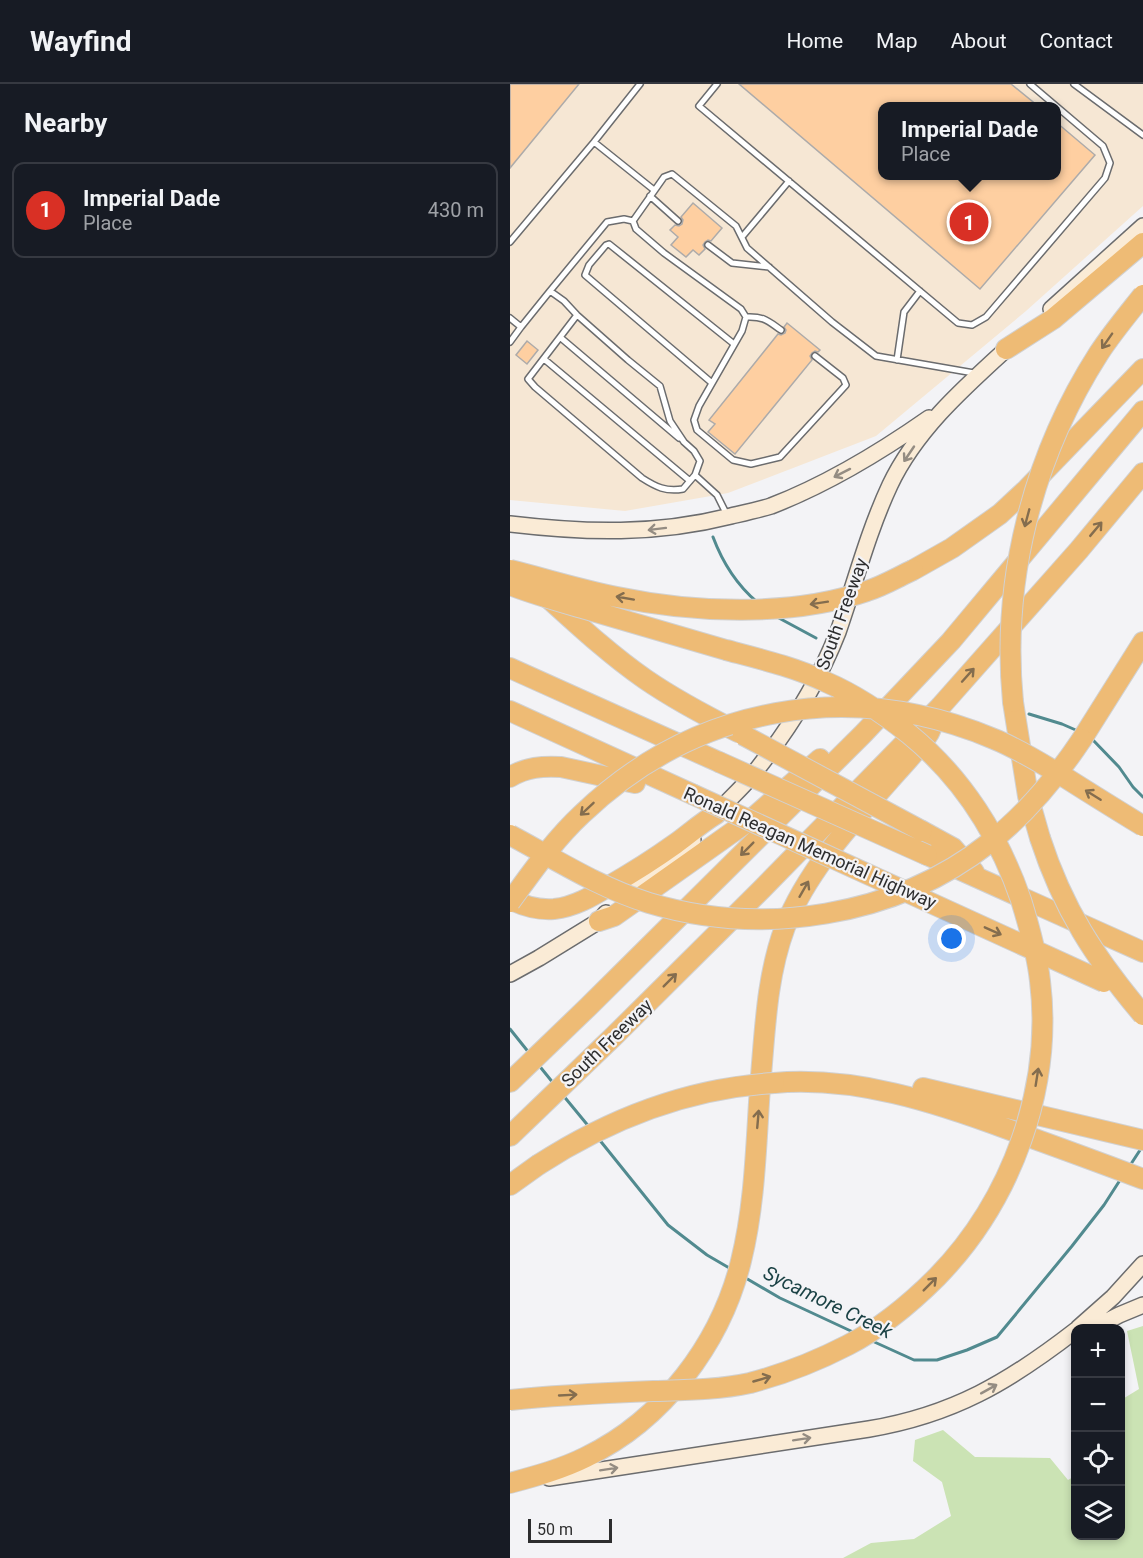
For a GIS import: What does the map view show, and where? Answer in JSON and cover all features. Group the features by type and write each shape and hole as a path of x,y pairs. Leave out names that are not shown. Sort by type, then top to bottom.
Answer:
{"highway":[{"path":"1006,349 1053,319 1143,243"},
{"path":"1143,295 1112,335 1087,373 1063,418 1043,465 1025,525 1016,575 1011,619 1010,665 1014,714 1028,796 1053,876 1068,908 1094,951 1143,1013"},
{"path":"510,570 618,597 686,608 782,609 825,602 868,591 913,570 952,548 1000,514 1143,369"},
{"path":"510,1082 863,734 951,641 1143,411"},
{"name":"South Freeway","path":"513,1134 771,880 940,707 1079,550 1143,473"},
{"path":"510,570 536,588 613,655 645,679 681,702 953,848 980,878"},
{"path":"510,585 809,675 852,695 908,733 942,765 963,790 1003,855 1016,886 1033,942 1040,978 1042,1018 1040,1058 1033,1100 1019,1146 1003,1183 983,1219 958,1254 928,1287 883,1324 853,1343 818,1360 784,1373 747,1383 711,1389 510,1400"},
{"path":"510,836 615,890 681,911 727,917 780,919 830,913 863,906 938,875 988,844 1014,821 1068,759 1143,642"},
{"path":"510,668 1143,951"},
{"path":"716,814 634,872 585,899 564,907 544,909 510,900 580,816 595,801 634,771 672,748 712,731 749,720 799,710 834,707 883,708 959,725 1021,752 1143,826"},
{"path":"510,1484 569,1465 596,1452 622,1435 641,1421 670,1393 692,1366 709,1339 727,1305 740,1264 748,1226 767,1005 772,974 785,927 819,865 928,735 940,707"},
{"name":"Ronald Reagan Memorial Highway","path":"510,711 1143,999"},
{"path":"599,921 614,916 754,817 839,742 863,734"},
{"path":"510,777 526,769 561,767 692,794"},
{"path":"1104,982 1143,1013"},
{"path":"510,1185 574,1143 636,1113 669,1102 756,1084 866,1080 908,1085 1143,1140"},
{"path":"831,1083 899,1094 940,1105 1143,1179"}],"main road":[{"name":"South Freeway","path":"510,974 599,921 689,844 765,759 804,702 830,653 874,525 891,483 910,451 944,407 1143,226"},
{"path":"510,524 575,530 635,531 700,524 768,507 846,471 894,442 944,407"},
{"path":"1083,1324 1113,1297 1143,1264"},
{"path":"1103,1324 1143,1305"},
{"path":"1017,1373 1071,1333"},
{"path":"510,1484 897,1424 925,1417 982,1393 1071,1342"}],"lane":[{"path":"510,242 640,84"},
{"path":"717,84 699,106 958,323 972,325 986,317 1105,178 1110,163 1103,146 1061,110"},
{"path":"1030,84 1051,102"},
{"path":"1074,84 1143,135"},
{"path":"594,142 652,193 678,221"},
{"path":"633,221 664,177 672,174 736,226 747,248 832,322 876,356 979,374"},
{"path":"742,237 789,181"},
{"path":"510,342 607,222 624,219 633,221"},
{"path":"633,221 636,229 664,253 741,309 746,317 742,331 694,420 697,430 733,460 750,464 780,457 846,385 843,378 815,356"},
{"path":"712,383 585,275 585,272 609,244 734,344"},
{"path":"708,245 732,263 770,267"},
{"path":"550,291 660,386 670,421 684,442"},
{"path":"897,360 904,312 920,291"},
{"path":"561,338 694,451 700,461 695,475 683,489 669,491 657,488 642,478 528,379 577,315"},
{"path":"746,317 765,318 782,330"},
{"path":"510,318 521,327"},
{"path":"544,359 690,481"},
{"path":"695,475 717,495 727,517"}],"shaded area":[{"path":"510,84 1143,84 1143,206 1026,311 876,436 728,493 625,511 510,500"}],"green space":[{"path":"1143,1326 1143,1558 843,1558 871,1543 914,1539 951,1516 942,1482 913,1461 915,1440 943,1430 975,1457 1050,1458 1068,1480 1071,1478 1071,1540 1125,1540 1125,1398 1139,1389 1127,1331"}],"building":[{"path":"510,84 579,84 510,168"},
{"path":"739,84 1011,84 1033,102 878,102 878,180 1061,180 1061,126 1095,155 980,289"},
{"path":"693,203 722,228 711,241 705,242 703,245 705,249 699,255 693,250 686,257 671,245 678,237 670,230 675,225 682,224 681,217"},
{"path":"787,323 820,350 812,353 810,356 812,360 735,454 708,432 715,424 709,420 778,334 785,333 784,327"},
{"path":"527,341 538,350 527,364 516,355"}],"waterway":[{"path":"713,537 731,572 757,602"},
{"path":"777,617 816,638"},
{"path":"1029,714 1078,731"},
{"path":"1092,739 1143,797"},
{"name":"Sycamore Creek","path":"510,1029 530,1054"},
{"name":"Sycamore Creek","path":"537,1063 554,1084"},
{"name":"Sycamore Creek","path":"562,1094 590,1128"},
{"name":"Sycamore Creek","path":"598,1138 668,1225 707,1255 731,1269"},
{"name":"Sycamore Creek","path":"1129,1167 1142,1147"},
{"name":"Sycamore Creek","path":"870,1340 914,1360 937,1360 997,1337 1072,1246 1104,1205 1122,1177"},
{"name":"Sycamore Creek","path":"744,1277 780,1298 853,1332"}],"place":[{"name":"Imperial Dade","path":"969,222"}]}
